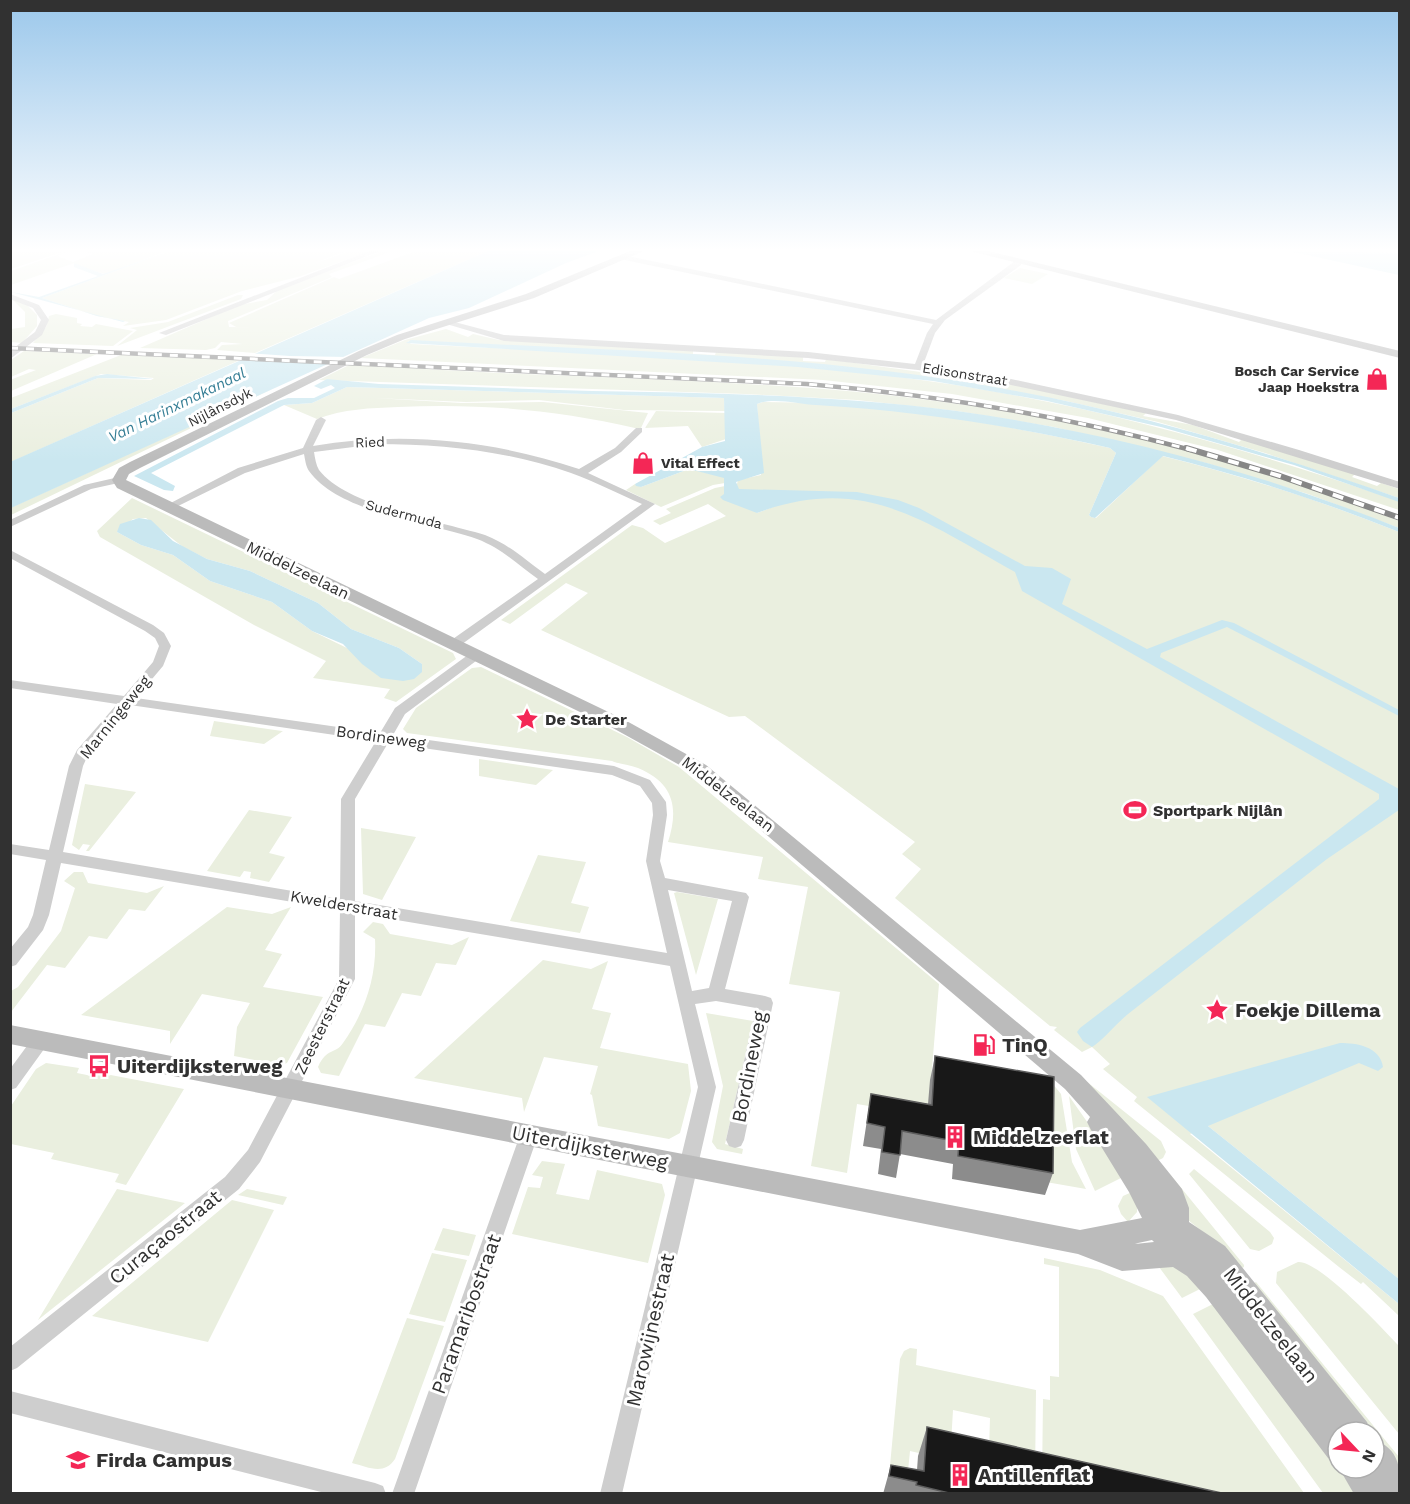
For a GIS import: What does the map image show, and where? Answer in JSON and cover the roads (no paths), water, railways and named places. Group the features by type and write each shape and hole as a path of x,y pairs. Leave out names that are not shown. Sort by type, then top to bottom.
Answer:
{"street":[{"path":"10,356 39,333 44,321"},
{"path":"163,333 194,321"},
{"path":"918,367 938,322 934,321"},
{"path":"1260,321 1400,355"},
{"name":"Edisonstraat","path":"447,322 498,338 797,354 918,367 1039,387 1161,414 1258,441 1400,486"},
{"name":"Nijlânsdyk","path":"10,524 88,487 119,480 124,471 135,465 329,368 401,337 447,322"},
{"path":"307,450 310,438 321,420"},
{"path":"580,473 618,450 639,430"},
{"name":"Ried","path":"168,507 250,467 307,450 370,442 448,444 528,457 580,473 650,504 454,644"},
{"name":"Sudermuda","path":"307,450 313,471 335,491 363,504 483,538 506,549 546,579"},
{"name":"Middelzeelaan","path":"119,480 122,485 666,748 700,770 1073,1082 1087,1099 1170,1240 1215,1288 1326,1432"},
{"name":"Marningeweg","path":"10,961 34,930 41,915 76,766 82,753 163,657 165,646 160,636 11,554"},
{"name":"Zeesterstraat","path":"291,1088 347,979 348,799 383,738 408,704 476,655"},
{"name":"Bordineweg","path":"10,684 614,771 635,777 654,792 659,802 660,814 653,861 707,1087 689,1166"},
{"name":"Kwelderstraat","path":"10,849 677,961"},
{"path":"658,883 741,897 716,994"},
{"name":"Bordineweg","path":"687,998 716,994 765,1004 735,1140"},
{"name":"Uiterdijksterweg","path":"10,1034 1078,1242 1118,1239 1141,1228 1170,1240"},
{"path":"10,1083 41,1040"},
{"name":"Curaçaostraat","path":"10,1361 236,1179 254,1156 291,1088"},
{"name":"Paramaribostraat","path":"403,1494 529,1135"},
{"name":"Marowijnestraat","path":"611,1494 689,1166"},
{"name":"Middelzeelaan","path":"1170,1240 1200,1240 1216,1255 1347,1420"},
{"path":"10,1402 375,1494"},
{"path":"1386,1469 1400,1486"},
{"path":"1363,1480 1373,1494"}],"water":[{"name":"Van Harinxmakanaal","path":"329,321 422,321 11,508 10,462"},
{"path":"411,340 709,355 932,377 1055,399 1155,422 1351,481 1399,498 1399,502 1294,465 1161,427 1047,401 933,381 798,367 406,343"},
{"path":"107,374 154,379 98,378 11,413 11,409 95,376"},
{"path":"327,379 379,384 775,396 866,401 957,411 1070,430 1181,456 1292,489 1399,528 1399,532 1282,490 1163,456 1095,518 1089,515 1116,453 1110,448 964,421 890,411 786,402 770,401 757,404 764,473 736,482 739,489 857,492 898,500 919,508 1025,566 1052,568 1071,579 1062,604 1147,649 1222,620 1234,623 1399,710 1399,716 1227,627 1161,653 1160,657 1399,789 1399,810 1327,859 1128,1014 1092,1047 1083,1041 1077,1032 1080,1028 1379,799 1379,794 1022,591 1015,572 922,521 892,509 862,501 830,498 795,502 757,513 720,497 724,494 724,478 689,469 641,487 636,486 635,484 702,447 725,441 724,398 347,387 312,403 284,405 151,473 175,486 173,491 164,490 134,476 278,401 288,398 314,398 335,388 331,385 321,389 314,386"},
{"path":"139,518 151,520 173,541 207,559 250,571 318,603 351,629 399,648 422,664 422,672 414,679 403,681 381,678 362,664 343,644 312,631 272,602 210,581 173,555 141,545 117,532 120,524"},
{"path":"1340,1043 1360,1045 1372,1050 1381,1060 1383,1067 1378,1071 1359,1063 1208,1126 1399,1279 1399,1304 1147,1097"}],"railway":[{"path":"10,348 807,384 904,394 1000,408 1096,427 1191,450"},
{"path":"1186,448 1280,476 1400,518"}],"place":[{"name":"Bosch Car Service Jaap Hoekstra","path":"1377,379"},
{"name":"Vital Effect","path":"643,463"},
{"name":"De Starter","path":"527,719"},
{"name":"Sportpark Nijlân","path":"1135,810"},
{"name":"Foekje Dillema","path":"1217,1010"},
{"name":"TinQ","path":"984,1045"},
{"name":"Uiterdijksterweg","path":"99,1066"},
{"name":"Middelzeeflat","path":"955,1137"},
{"name":"Firda Campus","path":"78,1460"},
{"name":"Antillenflat","path":"960,1475"}]}
